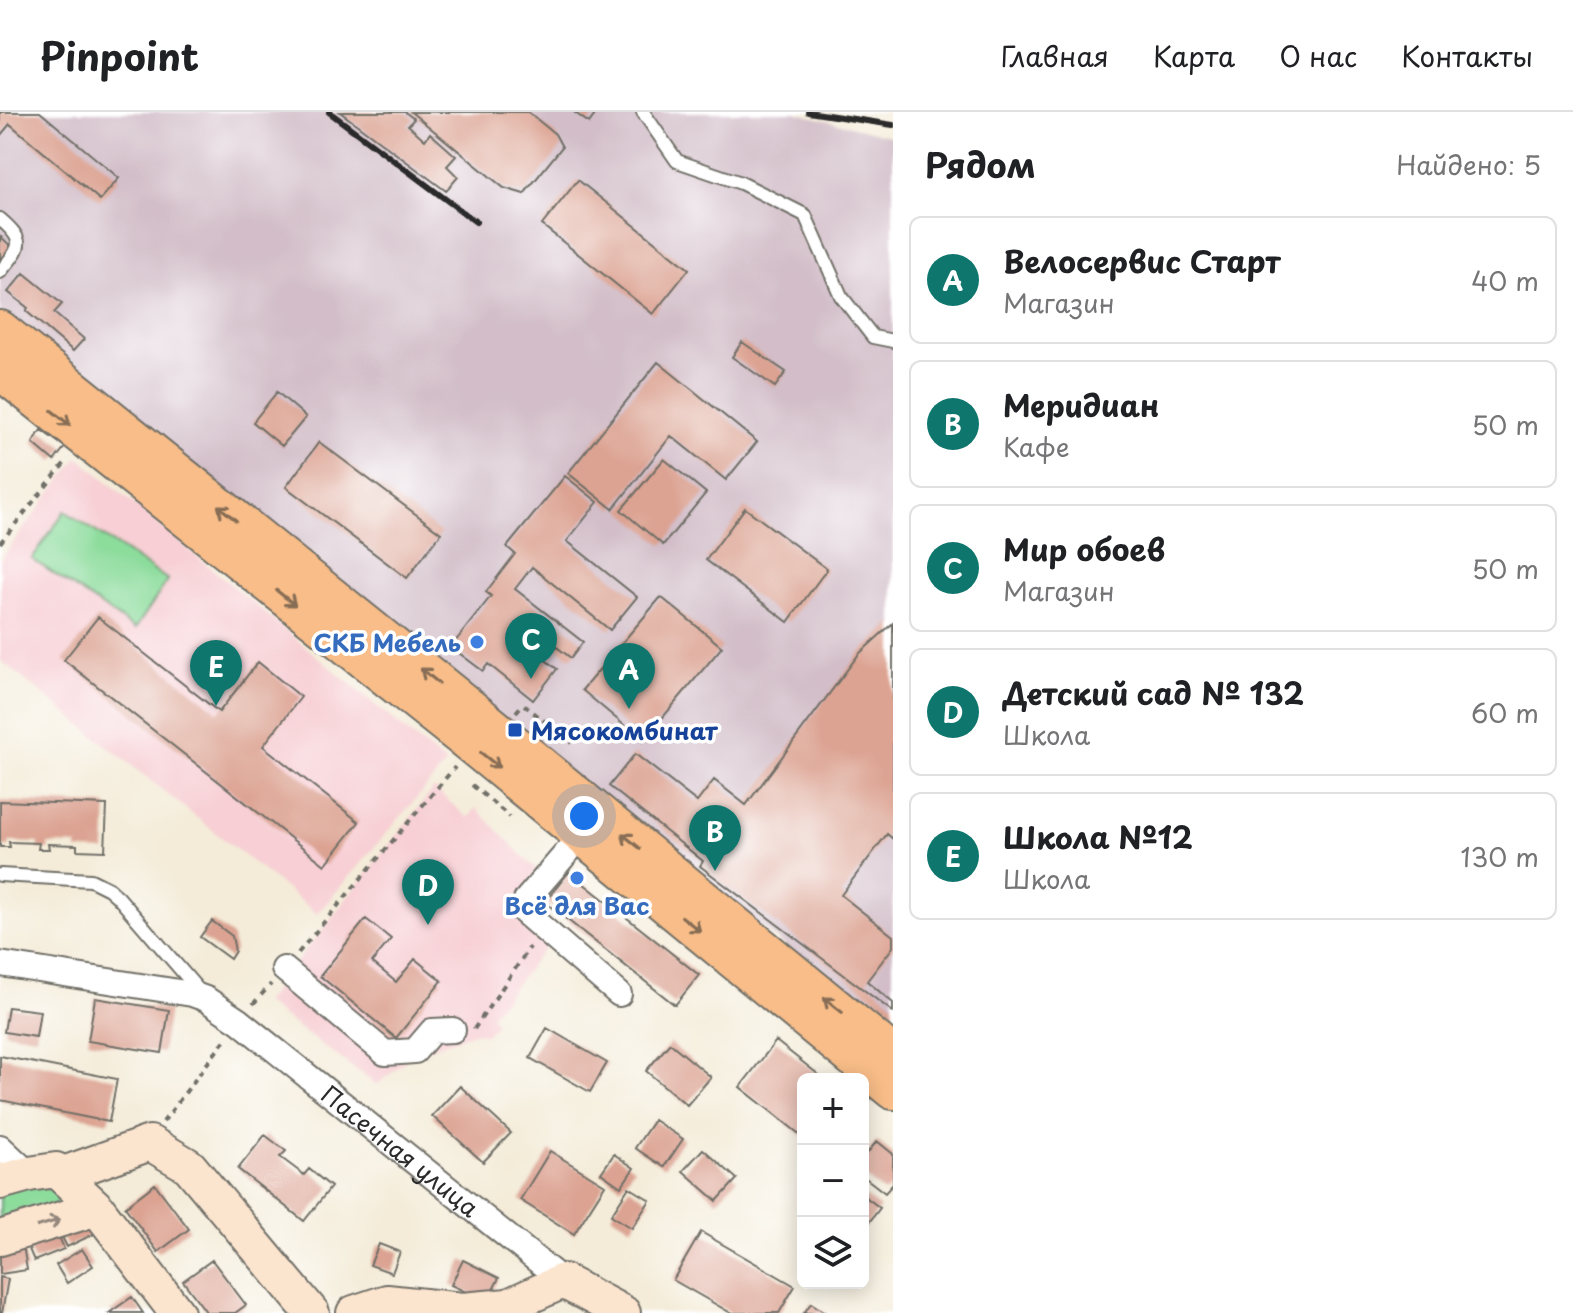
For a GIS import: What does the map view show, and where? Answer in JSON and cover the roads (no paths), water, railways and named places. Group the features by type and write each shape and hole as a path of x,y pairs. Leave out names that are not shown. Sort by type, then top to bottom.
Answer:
{"main road":[{"path":"0,330 487,722 893,1055"},
{"path":"0,370 454,730 893,1090"}],"street":[{"path":"582,835 526,900 524,912 619,994"},
{"name":"Пасечная улица","path":"0,964 192,994 206,999 239,1021 563,1281 623,1313"},
{"path":"284,969 385,1053 415,1051 432,1031 460,1035"},
{"path":"30,1177 150,1143 189,1166 312,1313"},
{"path":"0,1147 30,1177 97,1208 177,1313"},
{"path":"0,1238 97,1208"},
{"path":"354,1313 387,1302 463,1312 508,1306 563,1281"}],"lane":[{"path":"643,112 677,161 741,183 805,215 841,296 873,337 893,341"},
{"path":"0,219 18,239 19,249 0,272"},
{"path":"0,875 91,880 109,889 206,999"}],"railway":[{"path":"329,112 476,222"},
{"path":"808,112 893,125"}],"place":[{"name":"СКБ Мебель","path":"477,642"},
{"name":"Мир обоев","path":"531,679"},
{"name":"Школа №12","path":"216,706"},
{"name":"Велосервис Старт","path":"629,709"},
{"name":"Мясокомбинат","path":"515,730"},
{"name":"Меридиан","path":"715,871"},
{"name":"Всё для Вас","path":"577,878"},
{"name":"Детский сад № 132","path":"428,925"}]}
